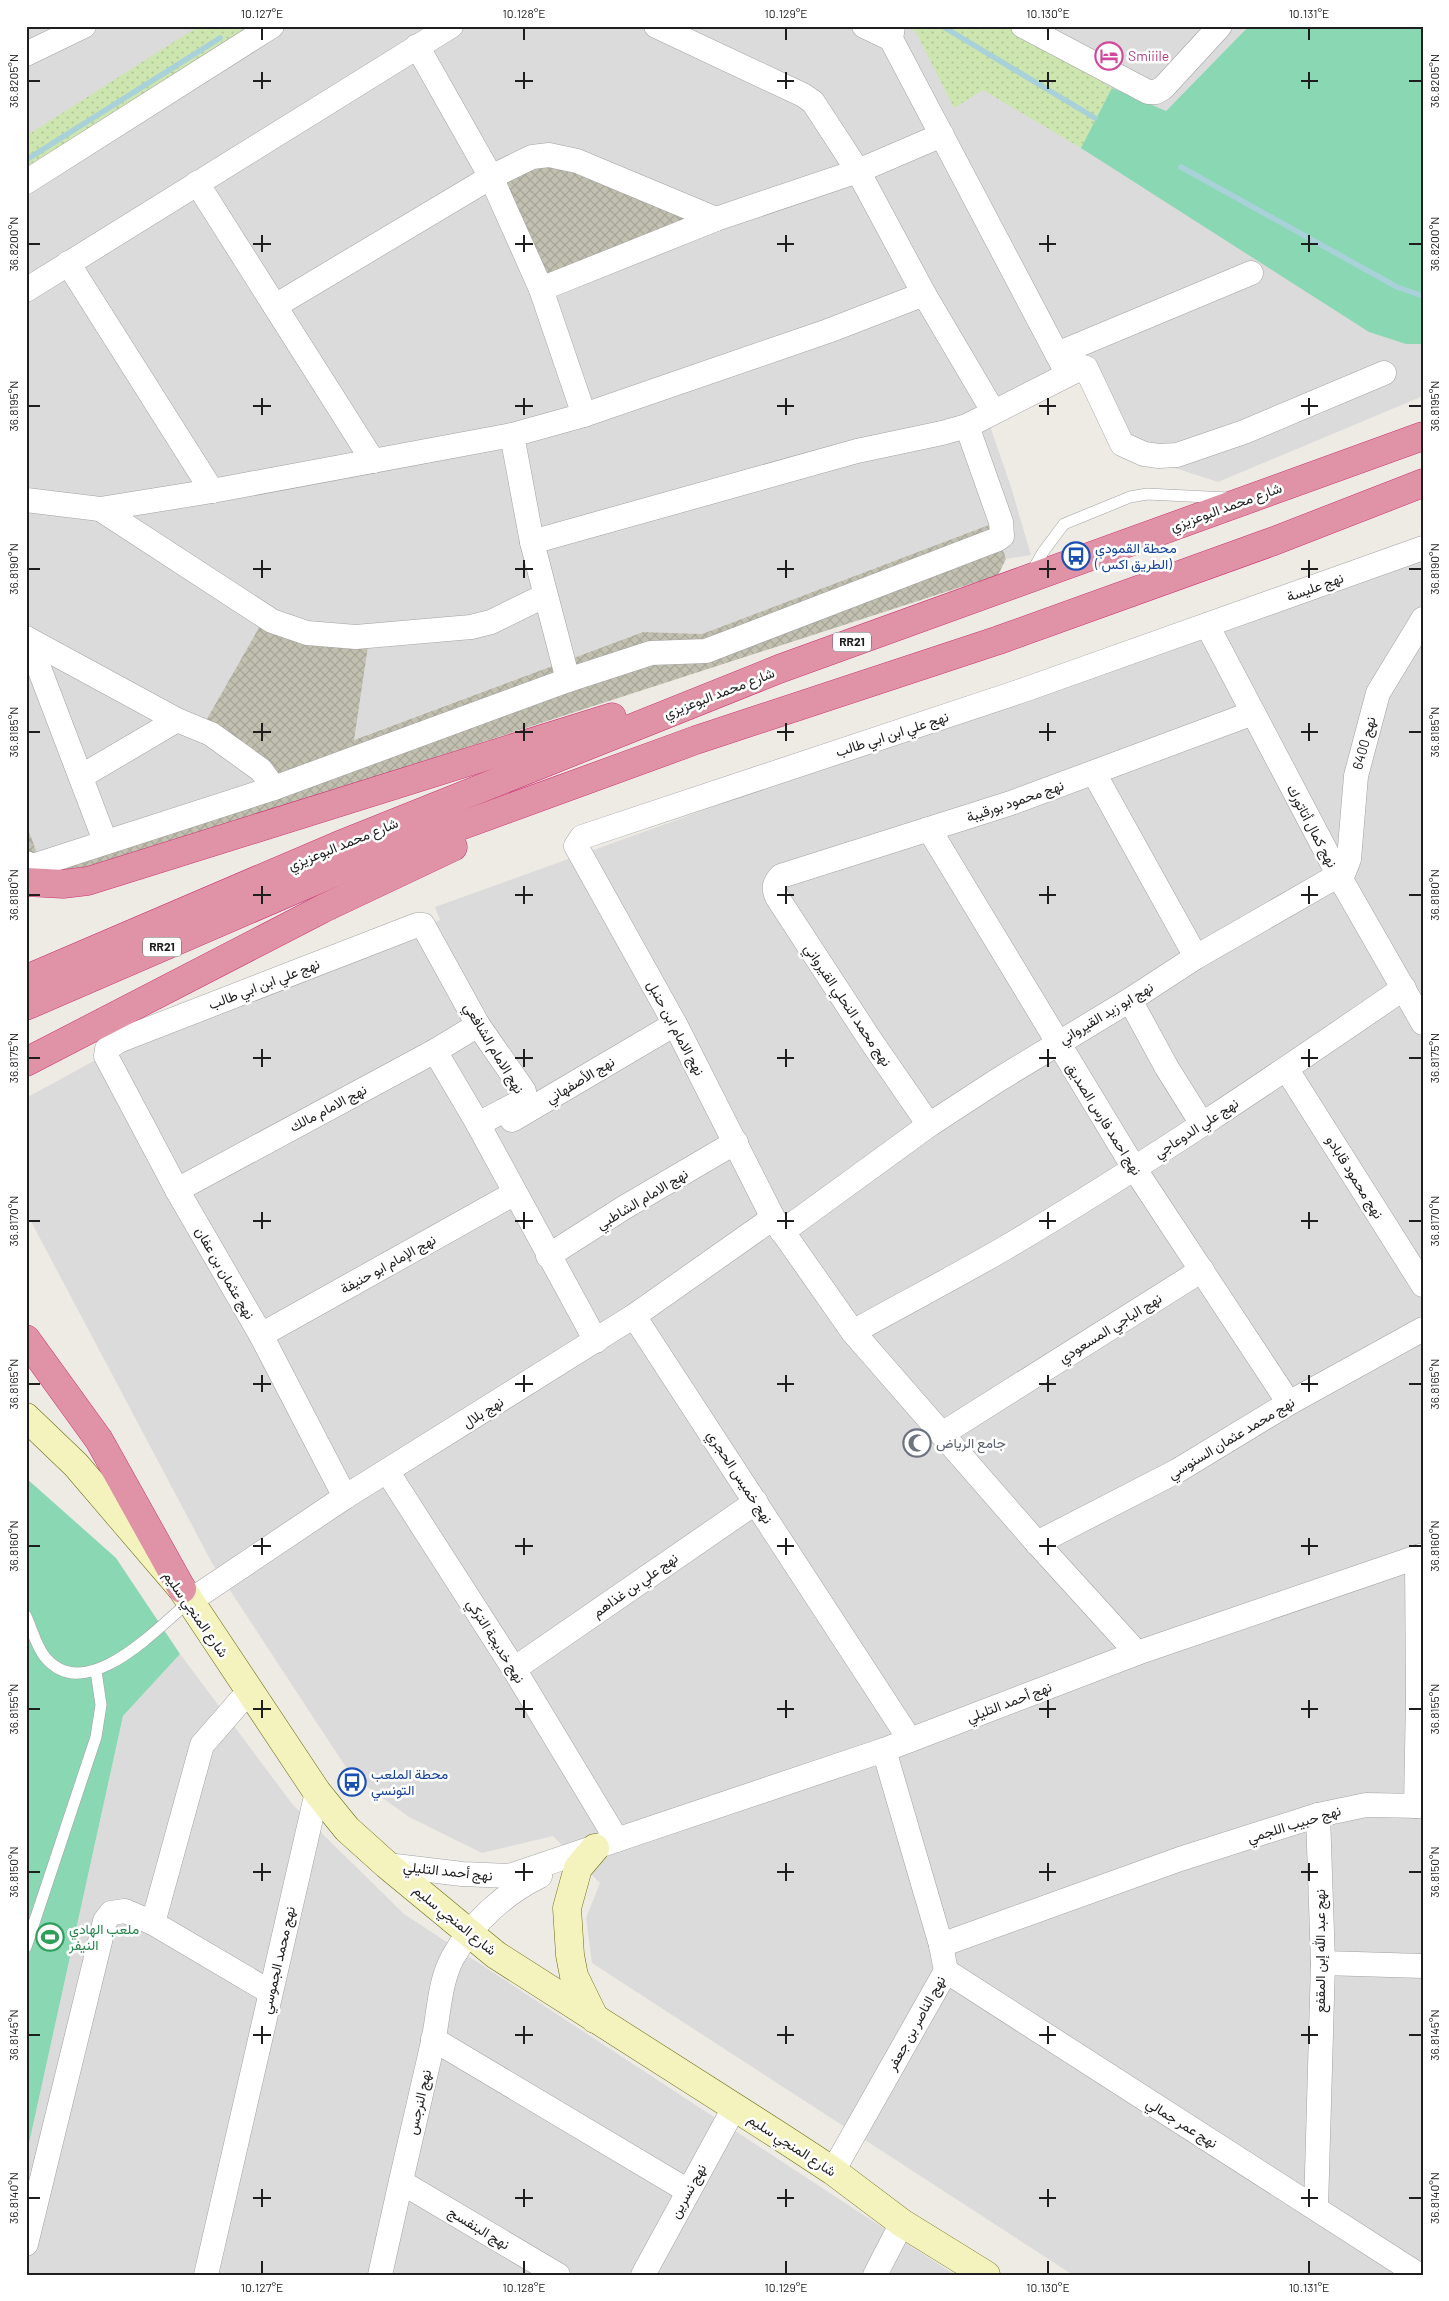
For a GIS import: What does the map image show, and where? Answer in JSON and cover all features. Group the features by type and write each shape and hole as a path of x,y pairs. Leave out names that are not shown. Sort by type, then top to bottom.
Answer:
{"highway":[{"name":"شارع محمد البوعزيزي","path":"26,979 293,877 779,669 1423,436"},
{"name":"شارع محمد البوعزيزي","path":"26,1006 293,877 345,868 696,740 999,640 1274,541 1423,483"},
{"path":"26,882 63,884 88,881 591,724 779,669"},
{"path":"26,1062 130,1006 420,861 589,791 696,740"},
{"path":"26,1048 130,1006"},
{"path":"26,1339 99,1440 186,1595"}],"main road":[{"name":"شارع المنجي سليم","path":"32,1426 83,1472 186,1595 249,1691 294,1754 317,1792 347,1829 387,1865 437,1905 468,1934 595,2019 833,2171 902,2223 986,2275"},
{"path":"595,2019 574,1976 570,1955 567,1908 578,1868 606,1844"}],"street":[{"path":"26,54 84,26"},
{"path":"26,182 272,26"},
{"path":"26,290 451,26"},
{"path":"656,26 803,95 814,102 858,171 924,294 993,411"},
{"path":"864,26 892,33 942,135 1062,364"},
{"path":"1035,29 1148,92 1156,92 1163,88 1220,26"},
{"path":"418,46 491,177 541,290 584,415"},
{"path":"541,290 716,219 858,171 942,135"},
{"path":"275,306 491,177 532,157 549,155 563,157 716,219"},
{"path":"197,183 374,461"},
{"path":"68,263 212,491"},
{"path":"532,542 857,451 967,426 993,411 1062,364 1251,274"},
{"path":"26,500 100,509 212,491 512,435 584,415 828,331 924,294"},
{"path":"1062,364 1085,367 1122,444 1144,454 1159,456 1177,455 1244,432 1384,372"},
{"path":"26,863 33,866 105,841 274,788 568,680 651,653 706,651 998,539 1002,536 1001,522 967,426"},
{"path":"512,435 544,596 568,680"},
{"path":"100,509 272,621 307,633 356,637 471,627 491,622 544,596"},
{"name":"نهج عليسة","path":"1207,625 1423,548"},
{"name":"نهج 6400","path":"1339,876 1347,869 1356,776 1378,693 1423,619"},
{"name":"نهج كمال أتاتورك","path":"1207,625 1339,876 1423,1023"},
{"name":"نهج علي ابن ابي طالب","path":"578,842 582,837 1021,691 1207,625"},
{"path":"27,638 177,720 211,734 261,770 274,788"},
{"path":"27,638 82,776 105,841"},
{"name":"نهج محمود بورقيبة","path":"775,883 781,876 1094,774 1253,712"},
{"path":"82,776 177,720"},
{"path":"1094,774 1196,957"},
{"name":"نهج احمد فارس الصديق","path":"929,829 1134,1168 1289,1403"},
{"name":"نهج الامام ابن حنبل","path":"578,842 578,851 675,1024 777,1225 853,1332 1037,1543 1137,1652"},
{"name":"نهج ابو زيد القيرواني","path":"777,1225 1058,1042 1130,1000 1196,957 1339,876"},
{"name":"نهج محمد النحلي القيرواني","path":"775,883 774,890 777,897 869,1038 930,1125"},
{"name":"نهج علي ابن ابي طالب","path":"107,1049 118,1041 417,925 423,925"},
{"name":"نهج الامام الشافعي","path":"423,925 478,1025 524,1091 522,1101 481,1130"},
{"name":"نهج علي الدوعاجي","path":"853,1332 1004,1248 1134,1168 1287,1070 1404,988"},
{"path":"1130,1000 1167,1068 1202,1124"},
{"name":"نهج الأصفهاني","path":"481,1130 675,1024"},
{"name":"نهج الامام مالك","path":"177,1190 434,1051 478,1025"},
{"name":"نهج عثمان بن عفان","path":"107,1049 106,1056 177,1190 261,1335 345,1497"},
{"path":"434,1051 481,1130 596,1341"},
{"name":"نهج محمود قابادو","path":"1287,1070 1423,1285"},
{"name":"نهج الامام الشاطبي","path":"548,1256 625,1207 736,1142"},
{"name":"نهج الإمام ابو حنيفة","path":"261,1335 515,1193"},
{"name":"نهج بلال","path":"186,1595 387,1472 777,1225"},
{"name":"نهج الباجي المسعودي","path":"942,1434 1202,1270"},
{"name":"نهج خميس الحجري","path":"634,1316 910,1740"},
{"name":"نهج محمد عثمان السنوسي","path":"1037,1543 1178,1471 1289,1403 1423,1328"},
{"name":"نهج خديجة التركي","path":"387,1472 514,1668 606,1844"},
{"name":"نهج علي بن غذاهم","path":"514,1668 756,1502"},
{"name":"نهج أحمد التليلي","path":"387,1865 462,1874 509,1876 884,1750 1137,1652 1420,1556"},
{"name":"نهج حبيب اللجمي","path":"942,1945 1180,1859 1318,1815 1366,1805 1419,1806 1420,1556"},
{"path":"153,1923 202,1745 249,1691"},
{"name":"نهج الناصر بن جعفر","path":"833,2171 946,1971 942,1945 884,1750"},
{"name":"نهج محمد الجموسي","path":"206,2275 317,1792"},
{"name":"نهج عبد الله إبن المقفع","path":"1316,2208 1322,1963 1318,1815"},
{"name":"نهج أحمد التليلي","path":"468,1934 509,1894 528,1882 606,1844"},
{"path":"26,2244 105,1921 111,1913 125,1910 153,1923 270,1992"},
{"name":"نهج النرجس","path":"380,2275 434,2038 442,1989 452,1959 468,1934"},
{"path":"1322,1963 1423,1966"},
{"name":"نهج عمر جمالي","path":"946,1971 1419,2275"},
{"path":"434,2038 688,2191"},
{"name":"نهج نسرين","path":"643,2275 734,2108"},
{"name":"نهج البنفسج","path":"401,2182 558,2275"},
{"path":"875,2275 902,2223"}],"lane":[{"path":"1028,578 1043,552 1064,524 1130,497 1146,494 1250,499"},
{"path":"26,1616 39,1647 55,1666 79,1673 96,1671 114,1663 186,1595"},
{"path":"26,1947 96,1737 101,1705 96,1671"}],"shaded area":[{"path":"26,26 1249,26 1166,111 1406,344 1423,344 1423,396 1218,482 1113,448 1084,380 992,420 991,429 1011,487 1031,555 1006,559 994,523 702,634 643,632 353,740 279,776 38,857 26,823"},
{"path":"550,155 697,214 548,274 503,181"},
{"path":"994,523 1006,559 998,575 85,871 26,872 26,823 38,856 278,776 199,733 260,626 368,646 354,740 643,632 702,634"},
{"path":"1423,551 1423,2275 1073,2275 592,1963 586,1918 600,1883 553,1836 482,1853 409,1817 351,1775 212,1563 26,1212 26,1098 123,1045 440,920 435,907"},
{"path":"180,1654 293,1805 404,1914 955,2275 26,2275 26,2157 123,1716"}],"green space":[{"path":"199,26 260,26 26,176 26,136"},
{"path":"905,26 1005,26 1112,88 1081,148 983,90 954,108 916,32"},
{"path":"1249,26 1423,26 1423,344 1406,344 1369,332 1081,148 1112,88 1166,111"},
{"name":"ملعب الهادي النيفر","path":"26,1478 116,1558 180,1654 123,1716 26,2157"}],"waterway":[{"path":"942,26 1095,118"},
{"path":"26,160 220,38"},
{"path":"1181,167 1397,287 1423,296"}],"place":[{"name":"Smiiile","path":"1109,56"},
{"name":"محطة القمودي ( الطريق اكس)","path":"1076,556"},
{"name":"جامع الرياض","path":"917,1443"},
{"name":"محطة الملعب التونسي","path":"352,1782"},
{"name":"ملعب الهادي النيفر","path":"50,1937"}]}
